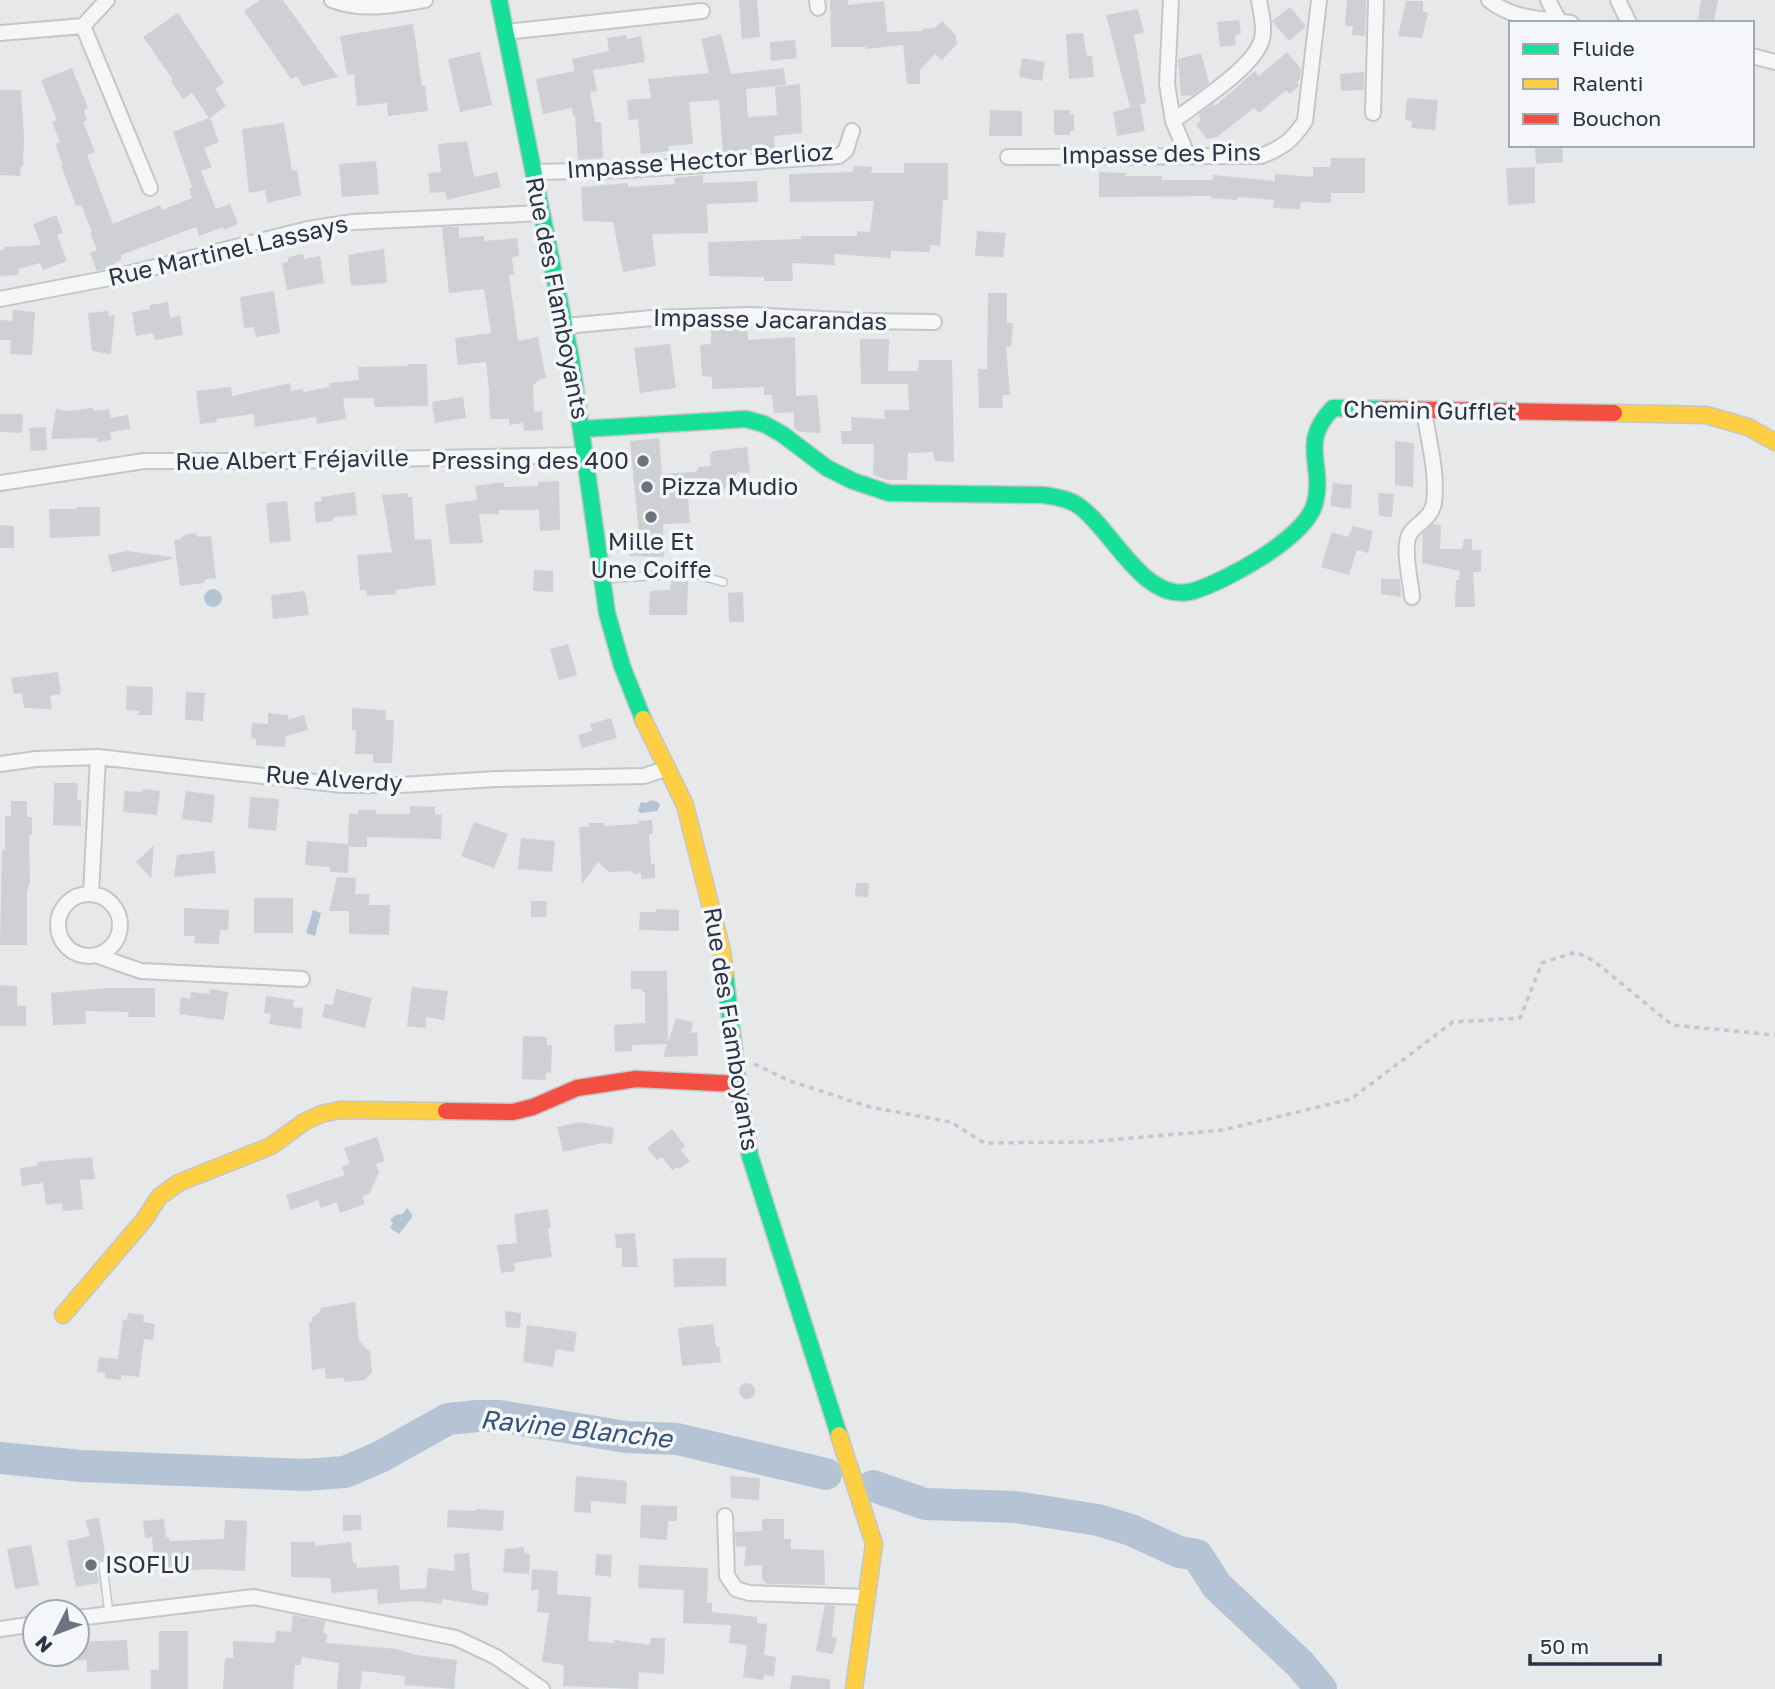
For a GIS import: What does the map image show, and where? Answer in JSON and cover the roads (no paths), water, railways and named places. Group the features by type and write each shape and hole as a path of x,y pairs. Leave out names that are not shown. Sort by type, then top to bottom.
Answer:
{"street":[{"path":"0,33 83,26 107,0"},
{"path":"332,0 357,8 372,8 425,0"},
{"name":"Rue des Flamboyants","path":"499,0 565,326 607,613 622,666 642,717 685,805 722,951 738,1084 750,1156 874,1544 854,1689"},
{"path":"1171,0 1167,84 1173,121 1187,154"},
{"path":"1173,121 1245,66 1257,53 1263,24 1259,0"},
{"name":"Impasse des Pins","path":"1007,157 1187,154 1261,156 1280,149 1296,135 1305,121 1319,0"},
{"path":"1373,113 1376,0"},
{"path":"1489,0 1508,13 1556,21"},
{"path":"1548,0 1564,21"},
{"path":"1618,0 1628,21"},
{"path":"505,32 702,11"},
{"path":"83,26 150,188"},
{"path":"1754,57 1775,62"},
{"name":"Impasse Hector Berlioz","path":"534,172 625,170 839,156 846,150 852,131"},
{"name":"Rue Martinel Lassays","path":"0,299 115,277 308,229 353,222 542,213"},
{"name":"Impasse Jacarandas","path":"565,326 653,318 749,315 934,322"},
{"name":"Chemin Gufflet","path":"582,429 746,419 764,424 782,434 827,468 853,481 889,493 1044,495 1065,499 1093,517 1139,570 1157,587 1169,593 1181,593 1206,586 1280,545 1298,531 1311,515 1316,499 1315,428 1322,416 1333,408 1706,415 1748,427 1775,442"},
{"path":"1412,597 1406,542 1410,533 1429,515 1434,503 1434,477 1424,410"},
{"name":"Rue Albert Fréjaville","path":"0,483 144,461 586,455"},
{"path":"92,894 98,757"},
{"name":"Rue Alverdy","path":"0,764 36,759 98,757 342,785 644,776 668,768"},
{"path":"98,956 111,949 119,937 121,921 113,904 103,897 92,894 77,896 69,901 61,912 59,934 66,946 83,956 98,956 141,971 302,979"},
{"path":"63,1315 144,1220 159,1197 178,1183 271,1146 304,1122 321,1114 340,1110 513,1112 533,1107 577,1088 636,1079 738,1084"},
{"path":"725,1516 727,1576 736,1589 749,1593 867,1597"},
{"path":"91,1616 254,1597 456,1638 496,1657 542,1689"},
{"path":"0,1629 21,1626"}],"lane":[{"path":"602,579 691,573 723,582"},
{"path":"103,1565 109,1614"}],"water":[{"path":"209,589 217,589 222,598 220,605 209,607 204,602 204,594"},
{"path":"651,800 660,805 657,811 638,811 641,802"},
{"path":"313,910 321,913 315,936 306,933"},
{"path":"407,1208 413,1216 399,1234 390,1228 393,1223 390,1220 403,1214"}],"waterway":[{"name":"Ravine Blanche","path":"0,1458 81,1466 305,1475 345,1472 380,1457 448,1419 499,1416 626,1437 677,1439 826,1474"},
{"name":"Ravine Blanche","path":"873,1486 925,1504 1016,1507 1098,1520 1131,1530 1179,1552 1197,1555 1217,1586 1300,1664 1321,1689"}],"place":[{"name":"Pressing des 400","path":"643,461"},
{"name":"Pizza Mudio","path":"647,487"},
{"name":"Mille Et Une Coiffe","path":"651,517"},
{"name":"ISOFLU","path":"91,1565"}]}
